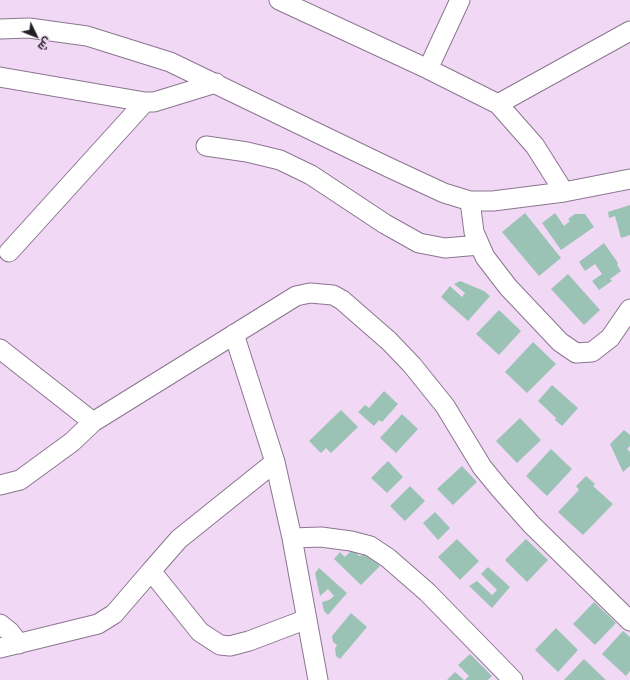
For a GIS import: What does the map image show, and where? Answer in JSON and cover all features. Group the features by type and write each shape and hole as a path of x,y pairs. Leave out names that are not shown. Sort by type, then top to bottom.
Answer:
{"street":[{"path":"279,0 428,69 498,104 535,146 564,192"},
{"path":"428,69 460,0"},
{"path":"0,29 29,28 87,36 170,62 390,168 444,193 470,201 492,201 564,192 630,179"},
{"path":"498,104 630,31"},
{"path":"0,78 145,102 154,102 216,83"},
{"path":"10,252 145,102"},
{"path":"206,146 247,152 280,160 311,175 385,224 419,243 445,248 479,246"},
{"path":"470,201 474,232 479,246 508,287 560,342 576,353 592,352 610,338 630,310"},
{"path":"0,485 20,480 42,466 72,442 93,422 296,296 310,293 333,295 342,300 389,341 412,365 445,406 482,467 505,495 532,524 630,621"},
{"path":"234,334 275,462 292,538 318,680"},
{"path":"0,348 93,422"},
{"path":"0,648 98,624 114,614 179,538 275,462"},
{"path":"292,538 321,537 351,541 370,546 388,558 427,592 513,680"},
{"path":"152,571 200,632 220,645 230,646 249,641 307,619"},
{"path":"0,624 10,632 19,644"}],"building":[{"path":"630,205 630,235 621,238 615,216 609,218 608,212"},
{"path":"525,213 561,258 539,276 502,232"},
{"path":"555,213 564,226 570,221 568,219 575,214 585,214 594,227 561,250 542,223"},
{"path":"604,243 618,263 617,265 621,271 610,279 612,281 599,290 592,281 602,274 595,264 585,271 579,262"},
{"path":"568,274 600,310 584,325 551,289"},
{"path":"460,281 484,291 490,296 468,321 441,297 450,286 462,297 465,293 454,284"},
{"path":"499,310 521,331 499,355 476,334"},
{"path":"533,342 556,364 527,393 505,372"},
{"path":"552,385 578,408 562,426 555,420 556,418 538,401"},
{"path":"384,391 398,404 382,422 379,420 374,426 358,412 365,405 369,408"},
{"path":"341,410 358,427 331,453 326,448 321,453 309,441"},
{"path":"402,414 418,429 396,453 380,438"},
{"path":"520,418 541,440 517,463 496,441"},
{"path":"624,430 630,435 630,446 627,449 630,452 630,466 623,472 610,444"},
{"path":"551,449 572,469 547,496 526,476"},
{"path":"388,461 403,477 387,493 371,478"},
{"path":"462,466 477,482 453,505 437,489"},
{"path":"586,476 595,484 593,486 613,504 583,535 558,512 579,490 576,486"},
{"path":"410,486 425,501 405,521 390,506"},
{"path":"435,512 450,528 438,540 423,523"},
{"path":"457,539 479,561 460,580 438,557"},
{"path":"526,539 548,560 527,582 505,560"},
{"path":"353,549 359,556 367,554 380,566 361,585 334,559 340,552 345,557"},
{"path":"488,567 510,587 492,608 469,586 477,581 492,595 497,590 481,574"},
{"path":"319,568 347,593 328,615 324,611 322,602 329,600 334,596 328,589 320,596 315,573"},
{"path":"594,602 616,623 595,645 573,624"},
{"path":"351,613 367,627 340,659 336,656 335,649 337,645 333,642 332,636"},
{"path":"556,628 578,650 558,672 535,650"},
{"path":"623,631 630,637 630,671 626,676 602,654"},
{"path":"470,654 492,676 488,680 465,680 469,676 458,665"},
{"path":"584,659 606,680 564,680"},
{"path":"455,672 464,680 447,680"}]}
